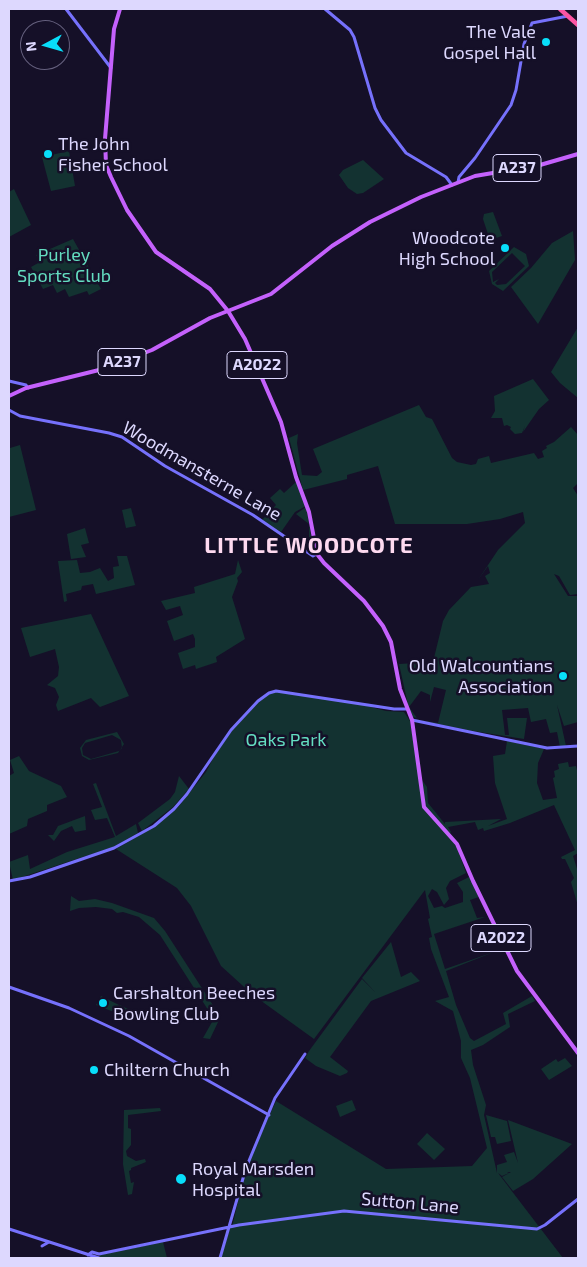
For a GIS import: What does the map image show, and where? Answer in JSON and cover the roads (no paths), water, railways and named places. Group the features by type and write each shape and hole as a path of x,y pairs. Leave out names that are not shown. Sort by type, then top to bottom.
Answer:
{"highway":[{"path":"560,9 578,25"}],"main road":[{"path":"66,9 112,68"},
{"name":"A2022","path":"120,9 114,29 104,150 111,177 127,210 156,252 210,289 228,311 251,353 281,422 296,477 310,512 318,554 324,563 354,590 383,626 393,649 400,689 406,709 412,720 424,807 457,844 517,970 578,1053"},
{"path":"325,9 350,30 354,36 375,108 381,120 406,153 446,178 452,185"},
{"path":"458,182 510,105 516,90 524,44 532,23 568,16"},
{"name":"A237","path":"9,396 28,388 99,370 143,354 195,325 271,294 332,246 370,222 422,196 487,172 540,165 578,154"},
{"path":"9,381 26,385 28,388"},
{"name":"Woodmansterne Lane","path":"9,410 20,416 109,432 122,437 164,466 253,515 313,556 318,554"},
{"path":"9,881 30,877 114,848 154,826 174,809 187,794 231,730 258,701 269,693 276,691 394,709 406,709"},
{"path":"412,720 547,748 578,746"},
{"path":"9,987 69,1008 129,1036 269,1115"},
{"path":"220,1258 246,1168 275,1098 305,1054"},
{"name":"Sutton Lane","path":"50,1242 88,1255 92,1252 98,1256 229,1227 344,1211 537,1229 545,1226 578,1199"},
{"path":"9,1229 50,1242"},
{"path":"42,1246 50,1242"}],"place":[{"name":"The Vale Gospel Hall","path":"546,42"},
{"name":"The John Fisher School","path":"48,154"},
{"name":"Woodcote High School","path":"505,248"},
{"name":"Old Walcountians Association","path":"563,676"},
{"name":"Carshalton Beeches Bowling Club","path":"103,1003"},
{"name":"Chiltern Church","path":"94,1070"},
{"name":"Royal Marsden Hospital","path":"181,1179"}],"district":[{"name":"LITTLE WOODCOTE","path":"309,546"}],"park label":[{"name":"Purley Sports Club","path":"64,265"},
{"name":"Oaks Park","path":"286,740"}]}
